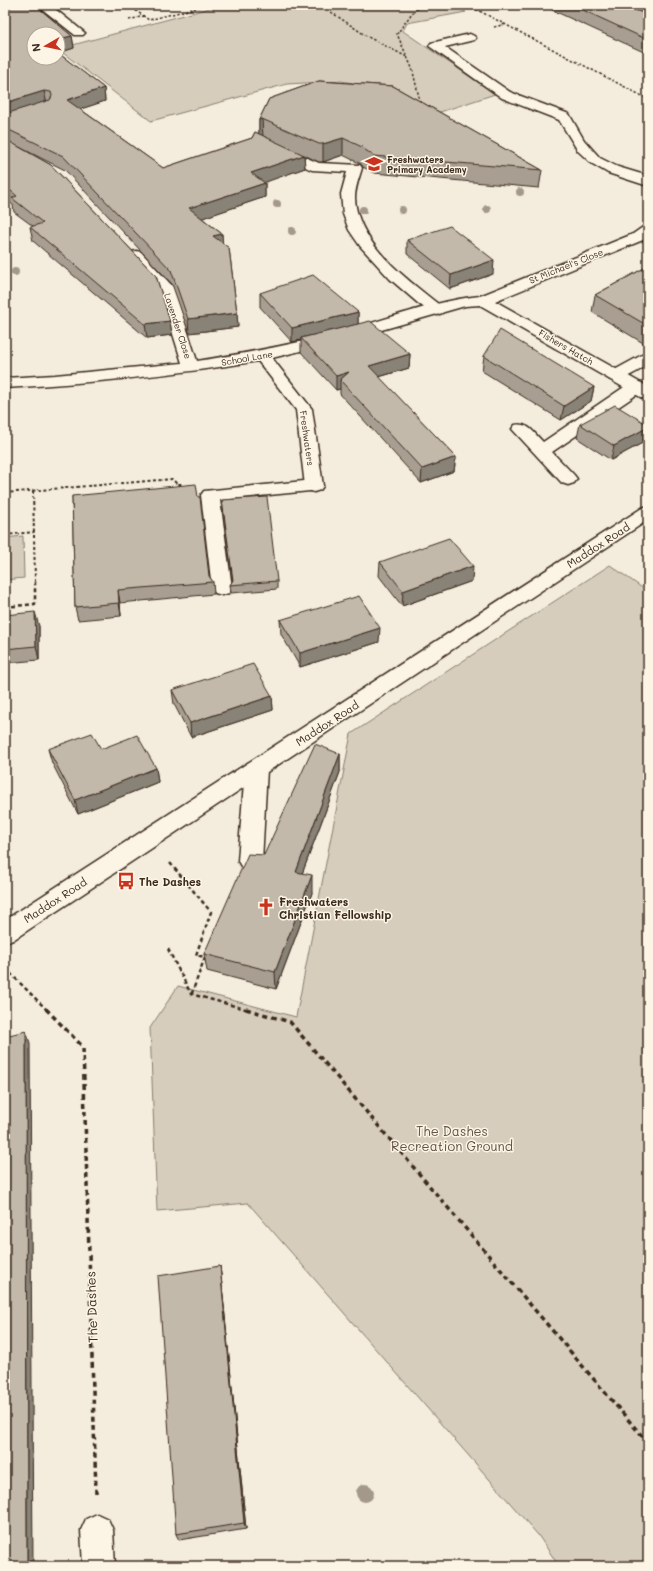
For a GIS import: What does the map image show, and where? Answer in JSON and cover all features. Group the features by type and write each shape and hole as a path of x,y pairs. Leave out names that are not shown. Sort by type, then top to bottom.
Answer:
{"street":[{"path":"43,5 79,33"},
{"path":"470,38 434,46 506,94 564,117 578,144 590,156 612,170 648,182"},
{"path":"262,142 317,167 355,168 348,199 350,212 358,234 375,256 412,290 437,310"},
{"name":"St Michael's Close","path":"483,300 638,237 648,230"},
{"name":"Lavender Close","path":"125,243 166,288 191,366"},
{"name":"School Lane","path":"5,383 55,380 191,366 262,356 351,334 464,302 483,300"},
{"name":"Fishers Hatch","path":"483,300 642,391"},
{"name":"Freshwaters","path":"210,495 314,486 304,409 262,356"},
{"path":"615,376 648,358"},
{"path":"541,451 642,391"},
{"path":"521,429 568,479"},
{"path":"210,495 222,588"},
{"name":"Maddox Road","path":"5,933 648,512"},
{"path":"250,861 256,769"},
{"path":"97,1530 99,1566"}],"path":[{"path":"128,5 149,20 207,5"},
{"path":"468,5 648,99"},
{"path":"331,12 349,26 377,43 407,56"},
{"path":"129,20 144,16"},
{"path":"5,493 172,479 177,484 196,482 210,495"},
{"path":"5,607 35,604 33,491"},
{"path":"5,535 34,532"},
{"path":"149,838 211,912 196,954 205,957 191,994"},
{"path":"168,949 191,994 290,1022 648,1443"},
{"name":"The Dashes","path":"5,968 83,1047 97,1530"}],"green space":[{"path":"221,5 449,5 466,12 407,23 403,31 495,94 434,114 386,89 341,81 287,84 151,121 66,55 66,47"},
{"path":"23,536 24,578 5,580 5,538"},
{"name":"The Dashes Recreation Ground","path":"610,565 648,592 648,1566 559,1566 538,1535 248,1203 157,1211 150,1028 178,986 296,1017 351,734"}],"building":[{"path":"5,5 35,5 60,26 26,26 26,66 66,66 66,59 104,88 67,100 163,168 252,138 255,132 304,155 251,173 265,183 189,208 222,234 213,236 229,248 237,313 188,319 171,270 63,156 5,128 5,114 50,100 52,96 51,92 44,91 5,103"},
{"path":"572,5 622,5 648,15 648,40"},
{"path":"66,31 72,36 66,37"},
{"path":"319,81 393,86 542,170 374,156 362,147 343,138 319,144 262,119 259,120 269,99"},
{"path":"5,139 51,165 156,276 170,321 145,324 30,227 43,223 12,198 17,196 5,186"},
{"path":"450,226 494,260 451,275 407,240"},
{"path":"648,266 648,326 595,295"},
{"path":"313,275 358,312 292,328 260,293"},
{"path":"370,321 410,354 369,366 456,457 422,469 340,380 349,372 336,376 301,338"},
{"path":"500,330 594,387 564,406 484,356"},
{"path":"615,405 648,425 648,427 614,446 580,424"},
{"path":"196,484 198,497 200,497 209,576 213,582 118,590 119,603 75,607 72,496"},
{"path":"267,497 277,581 230,585 233,580 222,500"},
{"path":"449,538 473,566 403,591 380,562"},
{"path":"359,596 380,628 300,653 280,620"},
{"path":"35,612 36,646 5,649 5,615"},
{"path":"253,664 272,696 190,723 172,690"},
{"path":"92,733 101,749 137,735 156,768 75,800 48,749"},
{"path":"315,744 340,754 296,872 312,875 275,972 204,954 248,854 264,855"},
{"path":"26,1031 27,1566 5,1566 5,1036"},
{"path":"220,1266 244,1523 176,1534 158,1276"}],"place":[{"name":"Freshwaters Primary Academy","path":"374,164"},
{"name":"The Dashes","path":"126,881"},
{"name":"Freshwaters Christian Fellowship","path":"266,907"}]}
